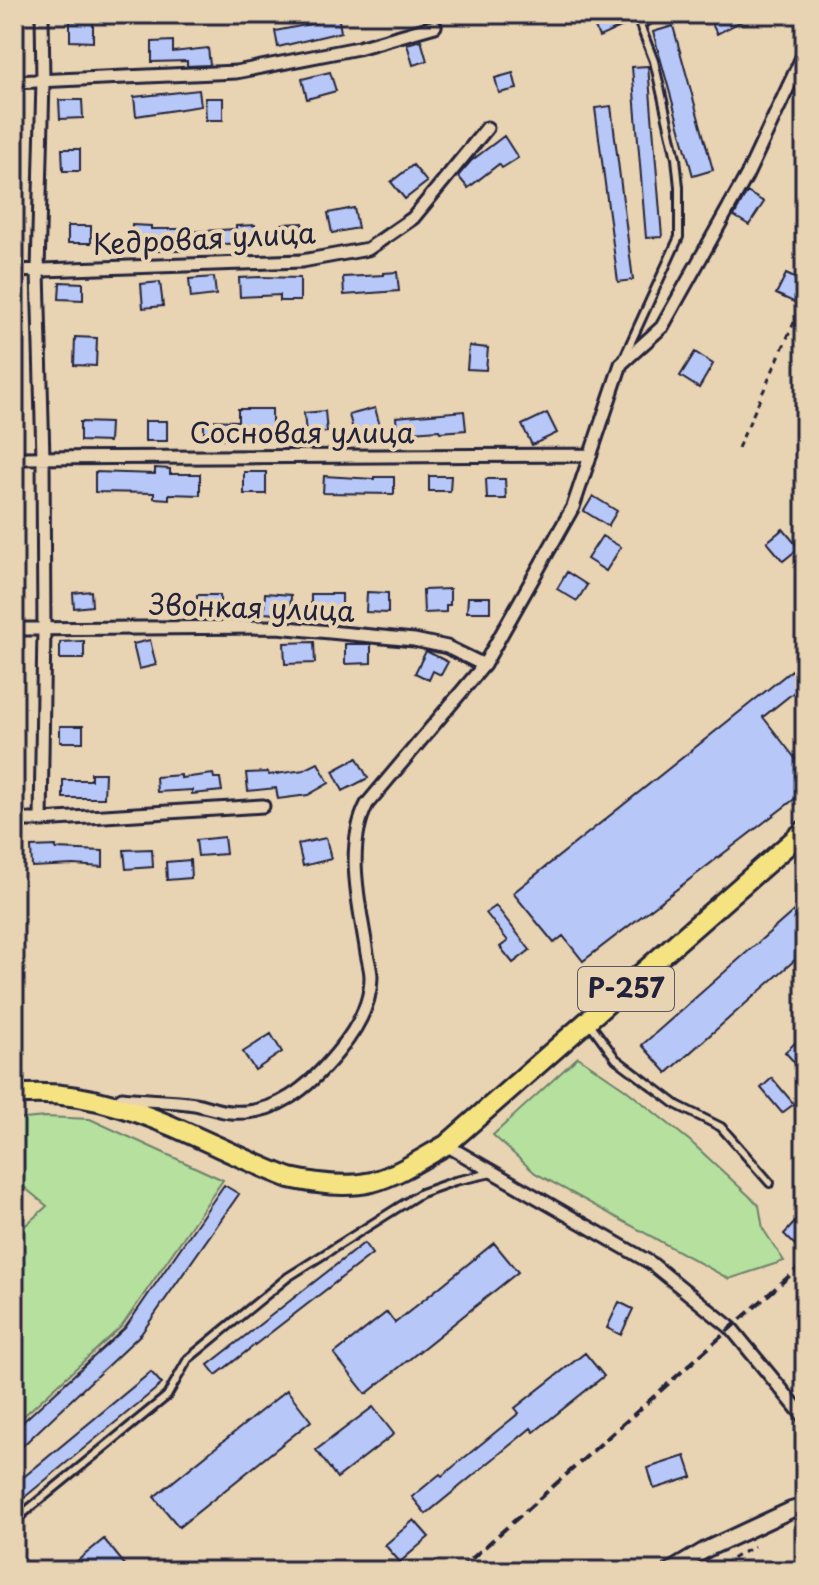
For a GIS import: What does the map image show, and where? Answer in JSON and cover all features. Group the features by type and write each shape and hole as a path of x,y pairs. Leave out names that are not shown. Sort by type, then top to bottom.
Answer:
{"highway":[{"name":"Р-257","path":"14,1095 50,1094 114,1104 141,1112 290,1178 333,1185 372,1182 396,1173 446,1145 805,830"}],"street":[{"path":"41,820 44,629 38,271 42,14"},
{"path":"14,82 236,72 358,48 435,26"},
{"path":"621,364 662,327 747,175 805,51"},
{"name":"Кедровая улица","path":"14,271 302,261 368,249 413,218 487,128"},
{"path":"114,1104 122,1098 171,1101 250,1113 292,1097 329,1063 347,1041 359,1022 371,977 355,879 361,815 484,665 573,507 591,455"},
{"name":"Сосновая улица","path":"14,458 591,455"},
{"name":"Звонкая улица","path":"14,629 277,627 414,640 447,647 484,665"},
{"path":"14,820 263,806"},
{"path":"446,1145 651,1263 731,1328 805,1418"},
{"path":"670,1571 707,1549 805,1506"}],"lane":[{"path":"591,455 621,364 679,237 676,158 654,61 635,14"},
{"path":"640,25 660,14"},
{"path":"589,1022 616,1059 677,1105 721,1127 770,1183"},
{"path":"14,1521 167,1396 188,1359 288,1277 421,1193 493,1172"}],"path":[{"path":"738,448 805,298"},
{"path":"712,1571 754,1546"}],"green space":[{"path":"578,1057 625,1089 690,1141 759,1205 763,1229 784,1261 729,1279 535,1173 493,1135"},
{"path":"45,1117 90,1119 223,1180 122,1326 14,1425 14,1232 47,1206 14,1179 14,1120"}],"building":[{"path":"589,14 618,14 623,26 599,37"},
{"path":"707,14 755,14 717,34"},
{"path":"338,15 341,32 278,47 275,31"},
{"path":"70,21 93,22 93,42 70,41"},
{"path":"673,26 713,170 693,176 653,32"},
{"path":"421,40 427,61 413,65 407,44"},
{"path":"173,41 173,52 208,48 210,65 187,66 187,61 152,62 152,42"},
{"path":"648,66 662,237 646,238 632,67"},
{"path":"330,72 336,91 307,99 302,79"},
{"path":"513,73 517,89 499,93 495,78"},
{"path":"199,90 201,106 136,116 134,97"},
{"path":"205,98 223,98 223,120 206,120"},
{"path":"59,100 82,100 83,118 60,119"},
{"path":"611,106 633,280 618,282 595,108"},
{"path":"504,136 518,158 502,168 499,164 468,188 458,176 471,161"},
{"path":"62,149 80,149 80,171 63,171"},
{"path":"413,165 427,182 405,199 391,182"},
{"path":"747,192 764,202 749,225 734,216"},
{"path":"354,208 358,228 332,233 328,213"},
{"path":"303,223 304,242 282,242 282,224"},
{"path":"132,225 151,226 151,229 185,229 186,232 255,225 256,243 186,245 186,251 158,251 158,246 131,244"},
{"path":"68,226 91,226 91,243 68,243"},
{"path":"397,272 399,291 344,295 343,277"},
{"path":"786,274 805,283 798,304 776,294"},
{"path":"214,277 216,295 191,298 189,279"},
{"path":"239,278 300,278 300,301 280,301 280,295 240,297"},
{"path":"60,282 83,283 83,300 59,299"},
{"path":"160,282 163,306 143,308 141,284"},
{"path":"75,337 97,338 96,366 74,365"},
{"path":"469,346 488,348 486,370 467,369"},
{"path":"695,352 713,364 699,388 680,376"},
{"path":"375,408 380,426 354,433 349,415"},
{"path":"238,409 272,409 272,436 204,438 204,420 238,421"},
{"path":"325,411 327,432 306,434 304,413"},
{"path":"464,411 466,430 397,433 396,417"},
{"path":"547,413 557,433 532,445 522,425"},
{"path":"145,421 167,421 167,441 145,441"},
{"path":"80,422 110,423 109,442 80,441"},
{"path":"155,468 170,469 170,474 200,474 200,495 169,494 169,499 154,498 154,493 95,492 95,472 155,474"},
{"path":"244,472 266,472 266,494 244,494"},
{"path":"324,476 394,477 394,494 323,493"},
{"path":"429,476 451,476 450,491 429,491"},
{"path":"486,479 505,479 506,499 487,499"},
{"path":"593,496 617,511 608,526 584,511"},
{"path":"783,529 799,548 783,561 767,542"},
{"path":"602,536 621,547 606,571 587,559"},
{"path":"567,572 587,585 577,601 557,589"},
{"path":"450,589 450,605 446,605 446,612 424,613 423,590"},
{"path":"91,591 92,606 74,608 73,593"},
{"path":"367,592 388,593 388,613 366,612"},
{"path":"265,593 291,595 290,615 264,613"},
{"path":"311,594 342,594 342,610 311,610"},
{"path":"197,595 220,595 220,612 197,611"},
{"path":"468,597 490,597 490,612 467,612"},
{"path":"150,640 156,665 139,669 133,644"},
{"path":"84,641 84,659 60,659 60,642"},
{"path":"314,642 315,663 285,664 284,643"},
{"path":"345,644 371,644 371,663 345,664"},
{"path":"426,651 448,662 441,675 433,671 429,680 415,673"},
{"path":"792,670 803,685 763,717 805,771 805,791 583,961 563,936 554,943 513,893"},
{"path":"60,726 83,726 83,742 60,742"},
{"path":"357,758 368,778 343,791 333,771"},
{"path":"318,763 329,783 308,795 278,799 276,788 248,791 246,773 268,772 269,775 304,770"},
{"path":"91,773 105,773 104,798 63,798 63,780 91,780"},
{"path":"213,774 214,778 220,778 222,791 192,794 192,790 157,792 156,777"},
{"path":"224,837 226,854 198,856 196,840"},
{"path":"326,838 331,859 303,866 298,844"},
{"path":"56,846 56,849 103,851 103,867 32,867 31,847"},
{"path":"152,849 153,867 126,869 124,850"},
{"path":"190,860 191,878 167,880 166,862"},
{"path":"805,901 805,951 667,1073 642,1045"},
{"path":"496,906 530,950 513,963 500,947 508,941 486,913"},
{"path":"271,1034 282,1052 255,1070 243,1052"},
{"path":"805,1034 805,1074 785,1052"},
{"path":"772,1078 794,1104 782,1113 761,1088"},
{"path":"224,1185 239,1194 141,1334 14,1454 14,1430 125,1328"},
{"path":"797,1220 805,1228 805,1255 784,1234"},
{"path":"364,1243 372,1254 216,1375 208,1365"},
{"path":"494,1243 518,1272 366,1394 334,1354 387,1312 395,1323"},
{"path":"619,1302 633,1309 621,1335 607,1328"},
{"path":"585,1353 604,1376 534,1432 531,1428 426,1514 412,1497 519,1413 515,1408"},
{"path":"151,1372 162,1384 14,1506 14,1485"},
{"path":"287,1390 311,1421 179,1527 154,1497"},
{"path":"373,1407 394,1434 337,1478 316,1450"},
{"path":"685,1456 692,1477 654,1489 648,1468"},
{"path":"414,1520 429,1537 400,1562 385,1545"},
{"path":"104,1539 130,1571 65,1571"}],"railway":[{"path":"458,1571 805,1262"}]}
